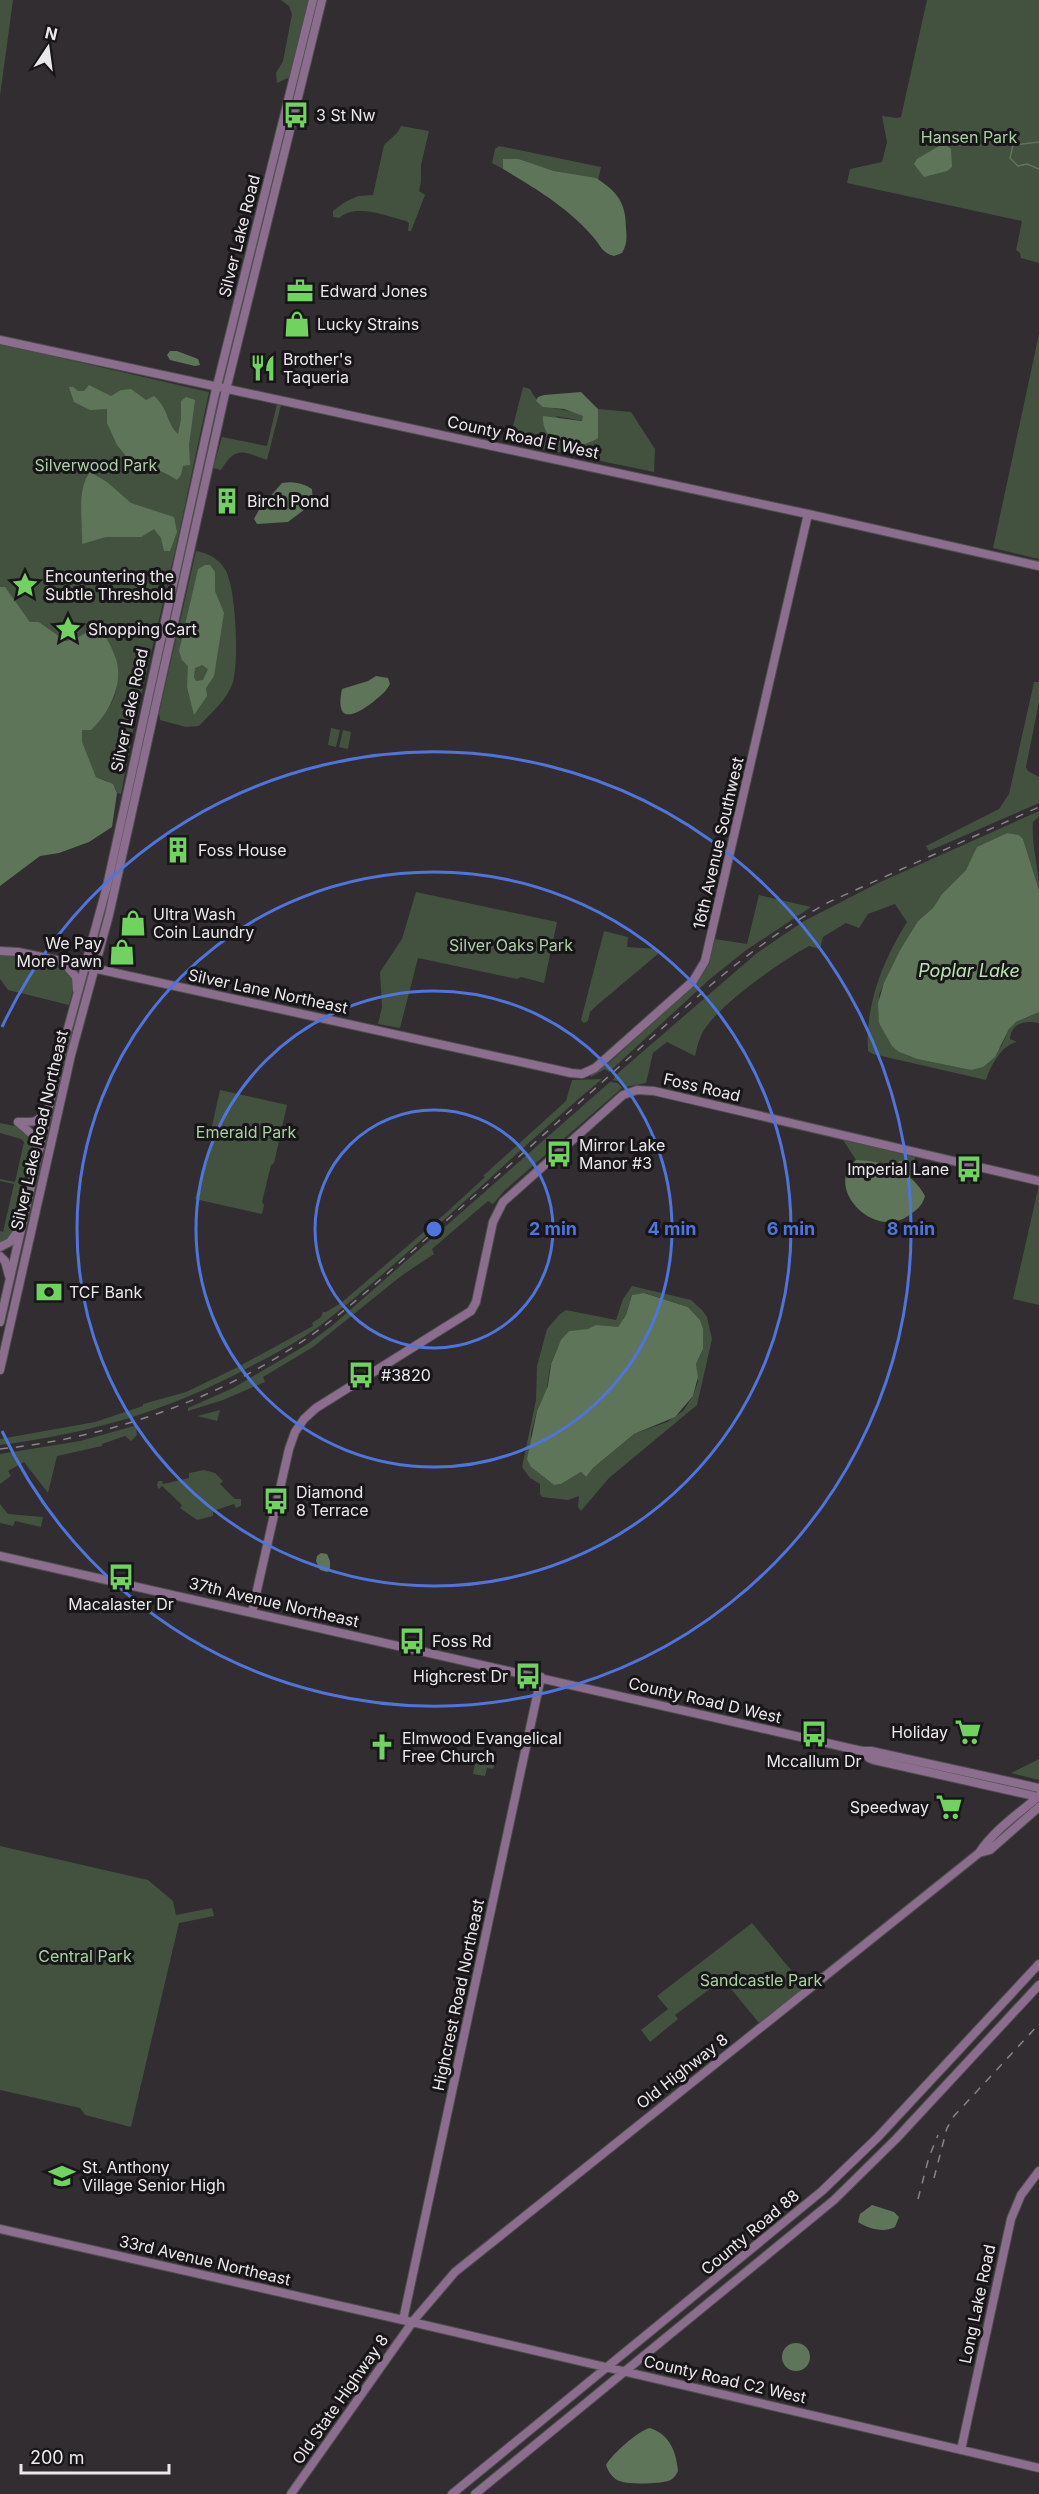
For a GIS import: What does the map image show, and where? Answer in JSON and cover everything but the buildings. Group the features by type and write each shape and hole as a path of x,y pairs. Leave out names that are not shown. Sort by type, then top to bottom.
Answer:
{"street":[{"name":"Silver Lake Road","path":"0,1322 51,1097 77,997 90,967 221,389 313,0"},
{"path":"221,389 322,0"},
{"name":"County Road E West","path":"0,340 1039,566"},
{"name":"16th Avenue Southwest","path":"529,1063 571,1073 590,1072 693,981 702,968 717,914 808,514"},
{"name":"Silver Lane Northeast","path":"0,951 61,960 529,1063"},
{"path":"61,960 76,976 77,997"},
{"name":"Silver Lake Road Northeast","path":"0,1370 90,967"},
{"name":"Foss Road","path":"252,1612 289,1449 299,1425 316,1408 473,1308 493,1222 503,1202 619,1098 637,1090 678,1096 1039,1181"},
{"path":"38,1154 35,1137 18,1122 35,1122 41,1119 51,1097"},
{"path":"0,1247 14,1239 23,1221"},
{"path":"0,1256 8,1267 9,1281"},
{"name":"37th Avenue Northeast","path":"0,1556 541,1677"},
{"name":"County Road D West","path":"541,1677 862,1751 871,1751 1039,1788"},
{"name":"Highcrest Road Northeast","path":"408,2321 541,1677"},
{"name":"County Road D West","path":"862,1751 869,1758 958,1780 1039,1796"},
{"path":"1012,1818 1022,1805 1017,1792"},
{"name":"Old Highway 8","path":"408,2321 478,2252 979,1853 1012,1818 1039,1796"},
{"name":"Old Highway 8","path":"979,1853 990,1850 1039,1808"},
{"name":"County Road 88","path":"452,2494 792,2218 851,2164 1039,1964"},
{"name":"County Road 88","path":"475,2494 808,2223 860,2176 1039,1985"},
{"name":"Long Lake Road","path":"961,2450 1011,2219 1021,2195 1039,2171"},
{"name":"33rd Avenue Northeast","path":"0,2229 408,2321"},
{"name":"County Road C2 West","path":"408,2321 1039,2468"},
{"name":"Old State Highway 8","path":"291,2494 408,2321"}],"green space":[{"path":"0,0 13,0 0,96"},
{"path":"281,0 309,0 290,77 277,83 276,73 283,61 292,14 289,6"},
{"name":"Hansen Park","path":"927,0 1039,0 1039,263 1021,258 1020,253 1016,250 1022,221 847,183 850,169 882,162 887,142 882,116 901,117"},
{"path":"401,126 429,131 421,165 419,191 425,195 411,231 408,231 409,223 406,221 371,212 354,211 339,218 333,217 333,211 345,202 358,196 373,195 384,145"},
{"path":"499,146 601,167 598,180 554,171 519,159 503,159 503,169 492,163 495,149"},
{"path":"1039,334 1039,559 993,548"},
{"name":"Silverwood Park","path":"0,344 209,392 177,543 134,726 121,794 117,793 109,782 96,777 81,742 82,730 102,716 112,702 116,687 113,667 94,627 80,639 66,641 39,622 30,622 5,588 0,587"},
{"path":"523,387 530,389 535,397 546,406 583,416 583,421 555,416 598,438 598,409 631,412 655,449 654,472 509,442"},
{"path":"277,404 281,405 267,460 241,453 231,457 221,470 213,468 222,437 267,446"},
{"path":"196,551 213,557 226,571 234,609 236,658 233,682 223,700 199,726 186,727 160,720 159,713"},
{"path":"1034,682 1039,682 1039,702 1026,767 1028,771 1039,777 1039,803 929,851 926,846 999,809 1009,794"},
{"path":"331,728 340,730 336,747 328,745"},
{"path":"343,730 351,732 348,749 339,747"},
{"path":"1039,811 1039,817 1033,822 1033,831 1039,890 1023,839 1019,835 1007,833 978,847 966,870 942,894 933,908 918,921 900,950 879,995 879,1023 899,1052 917,1059 971,1070 1001,1047 1009,1029 1016,1022 1039,1012 1039,1023 1024,1023 1013,1029 1010,1039 1017,1042 1002,1051 990,1069 986,1080 868,1051 869,1016 877,983 890,952 907,922 895,904 868,914 859,928 846,923 823,937 820,949 809,946 752,984 712,1019 702,1033 695,1056 667,1042 653,1053 646,1083 625,1087 613,1080 618,1073 757,953 804,921 876,884"},
{"name":"Silver Oaks Park","path":"416,892 557,922 544,983 418,958 400,1028 378,1024 382,1007 380,972 402,939"},
{"path":"759,895 811,907 745,951 710,979 609,1072 605,1069 591,1077 591,1074 610,1062 698,981 709,964 715,939 747,944"},
{"path":"604,931 628,937 627,947 657,949 659,953 595,1007 590,1012 588,1021 584,1023 581,1020"},
{"path":"6,954 68,969 74,982 69,1005 8,990 0,979 0,955"},
{"path":"602,1079 357,1296 294,1343 216,1384 157,1409 96,1427 0,1445 0,1439 95,1422 143,1406 143,1404 186,1392 313,1326 312,1323 321,1317 323,1312 341,1303 447,1212 566,1101 572,1080"},
{"path":"610,1082 618,1083 622,1088 505,1190 493,1204 488,1201 432,1249 434,1254 401,1276 313,1347 263,1377 265,1382 223,1400 188,1411 188,1408 233,1388 306,1345 333,1325"},
{"name":"Emerald Park","path":"220,1090 287,1105 274,1163 271,1165 262,1202 264,1205 262,1214 195,1199 212,1139 210,1135"},
{"path":"0,1123 24,1128 33,1141 11,1235 3,1242 0,1242 0,1231 3,1232 14,1184 0,1181 0,1179 15,1182 24,1142 0,1133"},
{"path":"843,1140 915,1157 910,1180 899,1170 886,1164 856,1160"},
{"path":"1039,1185 1039,1305 1013,1299"},
{"path":"632,1286 691,1300 707,1317 712,1339 697,1405 609,1478 581,1511 578,1507 579,1496 568,1500 542,1497 540,1484 530,1478 522,1467 536,1400 537,1366 547,1329 560,1314 566,1310 616,1320 623,1299","holes":["645,1293 688,1307 700,1320 703,1349 696,1364 698,1382 693,1396 683,1411 667,1422 634,1434 593,1468 586,1477 581,1472 561,1484 554,1485 531,1467 531,1434 537,1411 547,1389 550,1366 558,1347 569,1331 618,1327 626,1315 632,1295"]},
{"path":"220,1410 217,1421 197,1416"},
{"path":"134,1426 137,1435 131,1441 125,1436 102,1444 102,1446 57,1456 48,1493 24,1462 8,1471 11,1476 0,1484 0,1454 80,1441"},
{"path":"204,1470 215,1473 223,1481 220,1484 235,1499 241,1499 241,1506 236,1508 234,1504 213,1511 213,1516 197,1520 180,1508 182,1505 162,1486 159,1489 157,1486 158,1481 162,1481 163,1484 189,1478 189,1473"},
{"path":"0,1504 8,1514 43,1517 41,1527 15,1521 13,1526 0,1523"},
{"path":"485,1753 493,1756 495,1761 493,1769 487,1768 485,1776 473,1774 476,1758"},
{"path":"1039,1759 1039,1780 1011,1773"},
{"name":"Central Park","path":"0,1846 148,1880 173,1901 176,1915 212,1908 214,1916 179,1923 131,2127 85,2115 80,2108 0,2090"},
{"name":"Sandcastle Park","path":"752,1923 805,1987 759,2023 723,1979 675,2015 678,2019 650,2042 641,2030 668,2009 657,1996"}],"water":[{"path":"944,143 951,149 952,167 947,171 924,177 914,164 917,159"},
{"path":"503,159 519,159 554,171 596,178 604,183 615,193 624,212 626,238 622,253 614,256 604,251 585,227 563,208 503,169"},
{"path":"170,351 177,351 198,359 200,365 195,366 170,360 167,355"},
{"path":"89,385 111,396 121,390 131,389 146,400 154,396 178,434 181,401 186,397 195,400 189,445 190,465 183,466 177,480 154,469 138,471 117,445 107,423 107,409 90,410 74,402 69,387 84,391"},
{"path":"581,392 598,409 598,438 581,445 562,444 548,434 543,416 582,421 583,416 564,409 543,407 536,401 538,397 544,395"},
{"path":"90,472 107,482 131,503 174,517 177,532 170,551 164,551 161,538 154,529 141,537 106,537 82,544 83,488"},
{"path":"282,483 298,483 312,489 313,503 288,522 257,524 254,519 260,508"},
{"path":"210,565 215,572 215,591 224,613 214,676 206,688 207,696 194,715 187,687 188,666 182,660 179,651 198,569","holes":["202,665 208,669 203,680 196,681 195,668"]},
{"path":"0,587 5,587 30,622 39,622 66,641 77,638 100,625 116,659 118,678 113,698 104,716 91,730 82,730 82,742 96,777 113,784 117,793 112,827 89,842 59,853 40,856 0,886"},
{"path":"376,676 388,678 390,684 385,692 358,712 347,714 343,712 340,700 342,689 368,681"},
{"name":"Poplar Lake","path":"1007,833 1019,835 1023,839 1039,890 1039,1012 1016,1022 1009,1029 995,1057 983,1067 971,1070 917,1059 899,1052 892,1046 879,1023 878,1003 884,983 900,950 918,921 933,908 942,894 966,870 977,847"},
{"path":"856,1160 877,1162 905,1174 919,1187 925,1196 924,1200 908,1216 894,1222 880,1221 867,1216 856,1207 845,1184 847,1171"},
{"path":"644,1293 688,1307 700,1320 703,1329 703,1349 696,1364 698,1377 693,1396 675,1417 634,1434 593,1468 586,1477 581,1472 561,1484 554,1485 531,1467 527,1459 537,1411 548,1386 551,1364 561,1340 569,1331 588,1329 596,1325 618,1327 626,1315 632,1295"},
{"path":"321,1553 327,1554 330,1561 330,1570 327,1572 320,1570 316,1561 317,1556"},
{"path":"872,2205 894,2212 899,2217 895,2227 886,2230 876,2229 858,2222 860,2214"},
{"path":"796,2343 806,2347 810,2357 806,2367 796,2371 786,2367 782,2357 786,2347"},
{"path":"650,2428 663,2435 674,2450 678,2471 676,2475 668,2481 657,2483 617,2480 606,2465 626,2443"}],"waterway":[{"path":"1039,142 1013,145 1010,158 1018,166 1027,164 1039,169"},
{"path":"901,1180 902,1165 902,1170"}],"railway":[{"path":"0,1449 85,1435 127,1424 208,1394 284,1353 320,1329 376,1284 712,984 769,940 829,902 1039,807"},
{"path":"934,2178 947,2128 954,2116 1039,2024"},
{"path":"918,2199 929,2157 938,2135"}],"place":[{"name":"3 St Nw","path":"296,115"},
{"name":"Edward Jones","path":"300,291"},
{"name":"Lucky Strains","path":"297,324"},
{"name":"Brother's Taqueria","path":"263,368"},
{"name":"Birch Pond","path":"227,501"},
{"name":"Encountering the Subtle Threshold","path":"25,585"},
{"name":"Shopping Cart","path":"68,629"},
{"name":"Foss House","path":"178,850"},
{"name":"Ultra Wash Coin Laundry","path":"133,923"},
{"name":"We Pay More Pawn","path":"122,952"},
{"name":"Mirror Lake Manor #3","path":"559,1154"},
{"name":"Imperial Lane","path":"969,1169"},
{"name":"TCF Bank","path":"49,1292"},
{"name":"#3820","path":"361,1375"},
{"name":"Diamond 8 Terrace","path":"276,1501"},
{"name":"Macalaster Dr","path":"121,1577"},
{"name":"Foss Rd","path":"412,1641"},
{"name":"Highcrest Dr","path":"528,1676"},
{"name":"Holiday","path":"968,1732"},
{"name":"Mccallum Dr","path":"814,1734"},
{"name":"Elmwood Evangelical Free Church","path":"382,1747"},
{"name":"Speedway","path":"949,1807"},
{"name":"St. Anthony Village Senior High","path":"62,2176"}]}
